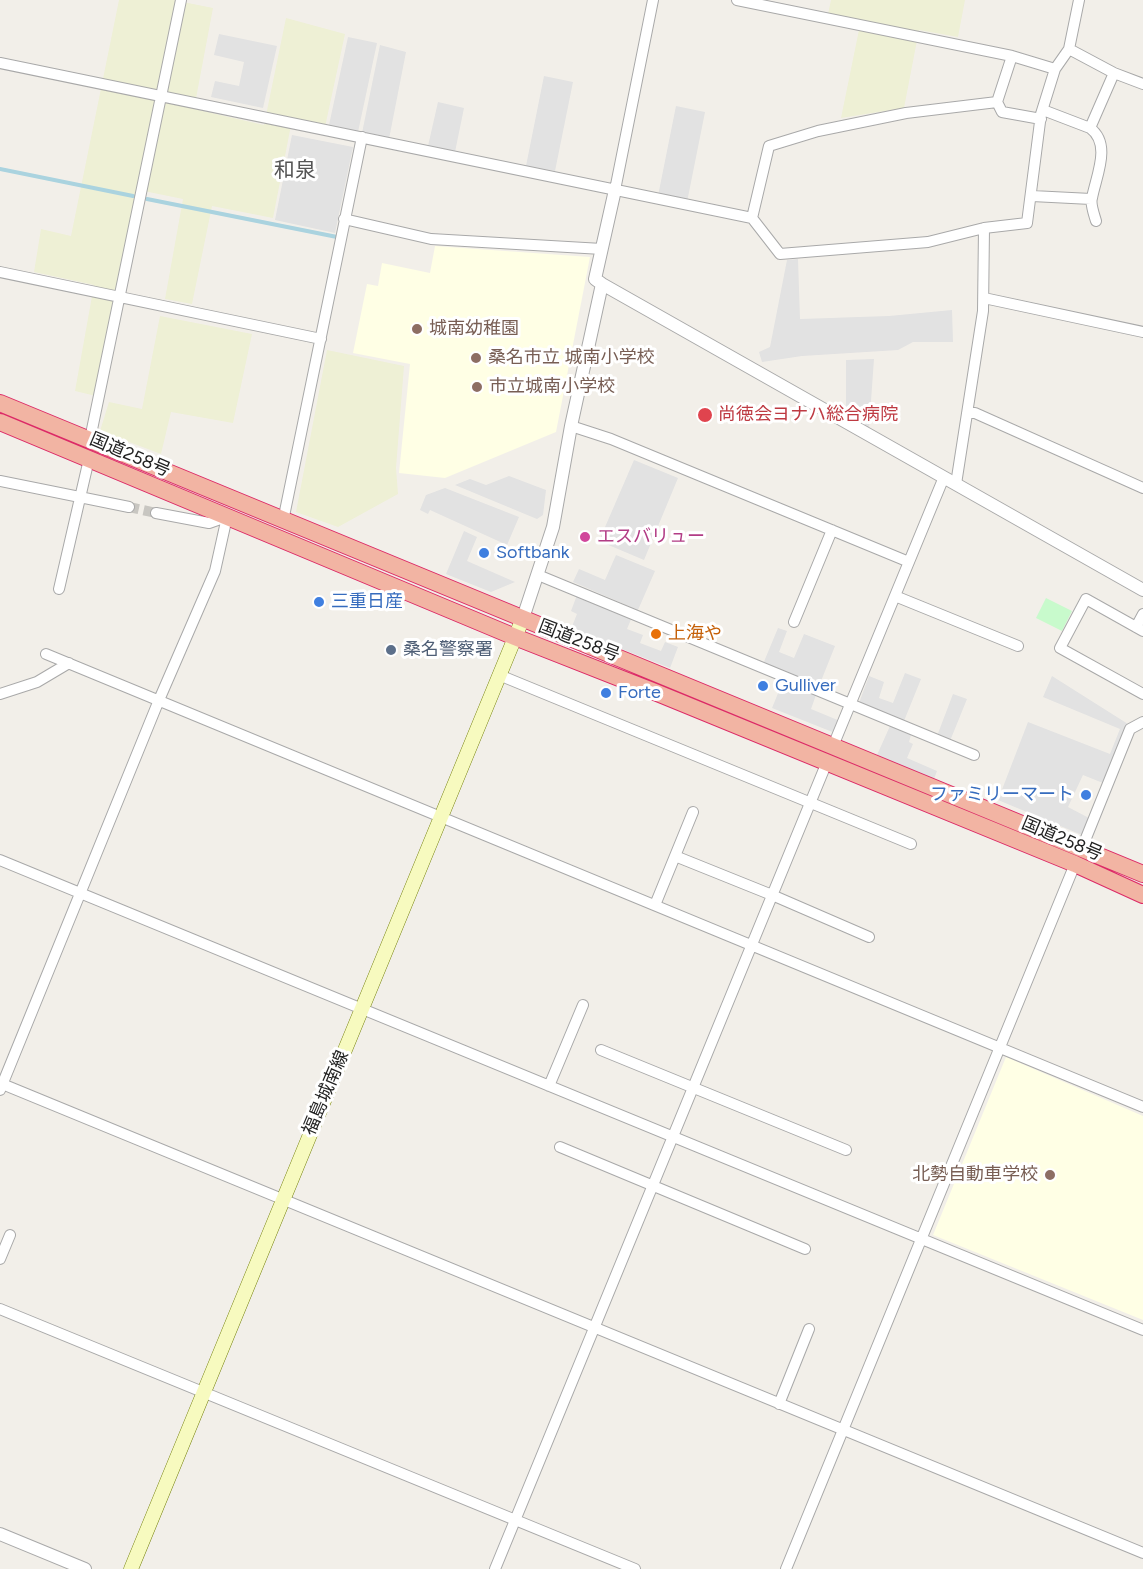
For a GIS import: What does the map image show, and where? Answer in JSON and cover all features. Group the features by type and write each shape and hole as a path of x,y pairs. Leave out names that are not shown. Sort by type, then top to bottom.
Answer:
{"highway":[{"name":"国道258号","path":"0,403 1143,874"},
{"name":"国道258号","path":"0,422 515,637 1075,864 1143,895"}],"main road":[{"name":"福島城南線","path":"131,1569 523,618"}],"street":[{"path":"90,439 181,0"},
{"path":"653,0 595,279 1143,590"},
{"path":"737,0 1012,56 1055,69"},
{"path":"0,63 752,219 780,254 928,242 984,228 1027,223 1042,114 1055,69 1069,49 1079,0"},
{"path":"1069,49 1114,73 1143,84"},
{"path":"996,102 1012,56"},
{"path":"1090,128 1114,73"},
{"path":"752,219 769,146 818,130 906,112 996,102"},
{"path":"996,102 1002,112 1042,114 1090,128 1097,133 1102,155 1091,200 1096,220"},
{"path":"283,521 362,137"},
{"path":"1032,196 1091,200"},
{"path":"344,219 432,239 602,249"},
{"path":"956,484 984,298 984,228"},
{"path":"0,272 321,339"},
{"path":"523,618 552,527 571,426 602,285"},
{"path":"984,298 1143,332"},
{"path":"967,412 975,413 1143,488"},
{"path":"571,426 611,438 909,562"},
{"path":"59,590 89,459"},
{"path":"833,746 944,477"},
{"path":"0,481 129,507"},
{"path":"156,513 209,523 227,517"},
{"path":"227,517 215,571 159,700 1,1085 1143,1553"},
{"path":"794,622 832,531"},
{"path":"538,575 974,754"},
{"path":"895,596 1018,646"},
{"path":"1143,614 1139,629 1086,599 1060,648 1143,694"},
{"path":"46,654 1143,1107"},
{"path":"0,694 37,682 69,663"},
{"path":"499,675 911,844"},
{"path":"1082,848 1130,729 1143,722"},
{"path":"495,1569 827,762"},
{"path":"655,905 693,812"},
{"path":"675,856 868,937"},
{"path":"0,860 1143,1330"},
{"path":"786,1569 1075,864"},
{"path":"549,1086 583,1005"},
{"path":"601,1050 846,1150"},
{"path":"560,1147 805,1249"},
{"path":"0,1259 10,1234"},
{"path":"0,1309 635,1569"},
{"path":"779,1404 809,1329"},
{"path":"0,1533 85,1569"}],"shaded area":[{"path":"119,0 173,0 213,8 194,109 264,125 286,18 345,34 325,127 292,120 273,218 212,206 192,304 165,299 183,199 139,190 96,396 75,391 94,285 34,272 41,229 71,236"},
{"path":"831,0 965,0 958,37 919,30 904,108 841,118 861,20 828,14"},
{"path":"219,34 277,46 263,108 211,97 215,81 239,86 244,62 214,55"},
{"path":"348,37 377,43 358,132 329,125"},
{"path":"380,45 406,52 389,139 362,133"},
{"path":"544,76 573,82 555,171 526,166"},
{"path":"438,102 464,108 455,152 428,146"},
{"path":"676,106 705,112 687,202 658,196"},
{"path":"292,135 353,147 335,233 275,220"},
{"name":"桑名市立 城南小学校","path":"435,246 590,257 556,432 445,478 399,473 410,364 353,353 367,284 378,286 382,263 430,273"},
{"path":"798,259 800,319 889,316 952,310 953,342 913,342 898,350 802,356 762,362 759,352 770,347 787,260"},
{"path":"160,316 252,334 233,423 171,412 161,454 100,431 109,402 142,409"},
{"path":"327,350 404,366 396,468 398,494 338,527 296,512"},
{"path":"874,359 869,429 846,416 846,360"},
{"path":"634,460 678,478 644,560 599,541"},
{"path":"509,476 546,490 543,515 537,519 455,485 470,479 486,485"},
{"path":"445,488 519,517 507,545 430,510 428,514 420,510 426,495"},
{"path":"464,531 477,537 467,561 515,582 491,592 446,574"},
{"path":"616,555 655,571 638,610 573,582 579,569 605,580"},
{"path":"577,595 632,617 627,629 643,635 640,643 661,651 665,642 678,647 670,668 571,629 577,614 571,611"},
{"path":"778,628 787,631 779,652 794,658 804,634 835,646 819,686 763,664"},
{"path":"905,673 921,679 904,721 859,703 869,676 884,682 879,698 893,703"},
{"path":"1052,676 1128,724 1103,783 1083,775 1068,807 1089,818 1082,835 998,800 1028,722 1110,754 1120,729 1043,697"},
{"path":"783,681 816,695 811,709 840,721 835,733 772,708"},
{"path":"953,694 967,699 950,741 937,736"},
{"path":"890,726 911,735 909,742 913,744 907,758 937,771 934,779 877,755"},
{"name":"北勢自動車学校","path":"1006,1057 1143,1116 1143,1320 933,1235"}],"green space":[{"path":"1046,598 1072,611 1062,631 1036,618"}],"waterway":[{"path":"0,169 133,196"},
{"path":"147,199 337,237"}],"tunnel":[{"path":"129,507 156,513"}],"place":[{"name":"城南幼稚園","path":"417,329"},
{"name":"桑名市立 城南小学校","path":"476,358"},
{"name":"市立城南小学校","path":"477,387"},
{"name":"尚徳会ヨナハ総合病院","path":"705,415"},
{"name":"エスバリュー","path":"585,537"},
{"name":"Softbank","path":"484,553"},
{"name":"三重日産","path":"319,602"},
{"name":"上海や","path":"656,634"},
{"name":"桑名警察署","path":"391,650"},
{"name":"Gulliver","path":"763,686"},
{"name":"Forte","path":"606,693"},
{"name":"ファミリーマート","path":"1086,795"},
{"name":"北勢自動車学校","path":"1050,1175"}],"district":[{"name":"和泉","path":"295,171"}]}
